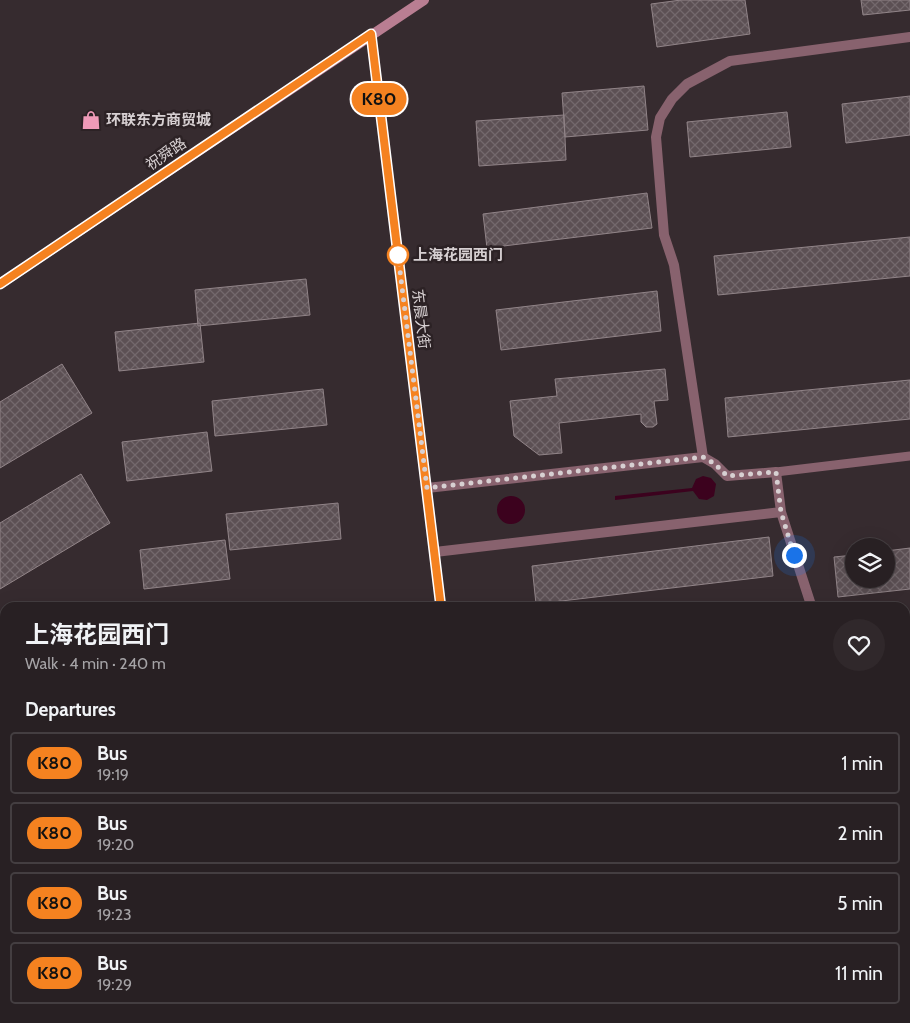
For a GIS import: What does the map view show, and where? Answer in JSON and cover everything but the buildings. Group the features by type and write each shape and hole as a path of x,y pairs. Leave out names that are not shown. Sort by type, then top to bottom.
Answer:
{"main road":[{"name":"祝舜路","path":"0,284 424,0"}],"street":[{"name":"东晨大街","path":"371,34 440,602"},
{"path":"703,457 674,265 664,235 657,167 656,137 660,118 672,99 687,84 730,61 910,37"},
{"path":"427,488 703,457 715,464 727,476 776,472 781,512 810,602"},
{"path":"435,552 781,512"}],"lane":[{"path":"776,472 910,456"}],"shaded area":[{"path":"703,476 711,478 716,484 714,496 707,500 699,499 693,491 615,500 615,496 692,488 696,479"},
{"path":"511,496 521,500 525,510 521,520 511,524 501,520 497,510 501,500"}],"bus line":[{"name":"K80","path":"0,284 371,34 440,602"}],"place":[{"name":"环联东方商贸城","path":"91,120"},
{"name":"上海花园西门","path":"398,255"}],"route":[{"path":"398,255 427,488 703,457 715,464 727,476 776,472 781,512 794,555"}]}
